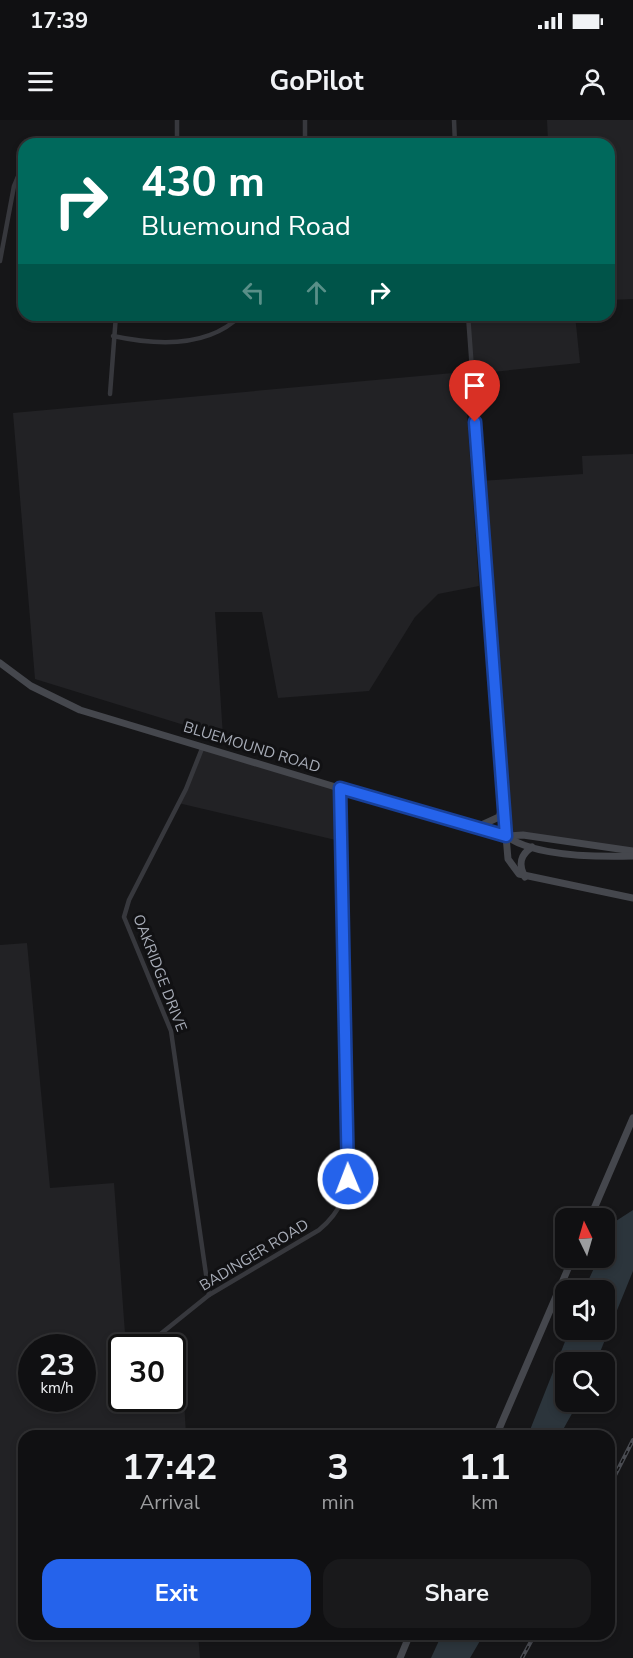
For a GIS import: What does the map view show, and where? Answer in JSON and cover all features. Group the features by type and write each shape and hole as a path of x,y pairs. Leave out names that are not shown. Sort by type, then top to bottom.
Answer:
{"main road":[{"name":"BLUEMOUND ROAD","path":"0,663 31,686 65,704 506,836 517,843 601,857 633,854"},
{"path":"474,828 499,817 504,802"},
{"name":"BLUEMOUND ROAD","path":"506,836 519,835 633,854"},
{"path":"506,836 509,862 515,872 525,877 633,898"},
{"path":"525,877 520,861 524,852 532,847"},
{"path":"594,1208 633,1118"},
{"path":"499,1430 568,1268"},
{"path":"400,1658 408,1640"}],"street":[{"path":"177,120 177,138"},
{"path":"305,120 305,138"},
{"path":"454,120 455,138"},
{"path":"0,261 14,186 18,180"},
{"path":"110,394 115,321"},
{"path":"113,336 184,342 224,328 233,321"},
{"path":"468,321 506,836"},
{"name":"OAKRIDGE DRIVE","path":"203,746 186,789 129,900 124,917 171,1032 209,1295"},
{"name":"BADINGER ROAD","path":"160,1334 209,1295 319,1230 337,1212 346,1192 348,1162 340,788"}],"shaded area":[{"path":"547,120 633,120 633,299 615,300 615,138 548,138"},
{"path":"468,321 576,321 580,363 472,374"},
{"path":"464,372 479,586 438,594 415,617 369,691 278,698 262,612 215,612 223,737 35,679 13,413"},
{"path":"633,454 633,851 506,836 480,481 583,474 582,456"},
{"path":"203,746 341,788 340,841 178,803"},
{"path":"27,943 50,1188 114,1183 125,1334 108,1334 108,1412 185,1412 186,1430 18,1430 18,1640 198,1640 200,1658 0,1658 0,945"},
{"path":"633,1210 633,1271 615,1315 615,1280 589,1280 594,1268 615,1268 615,1223"},
{"path":"566,1340 605,1340 600,1352 561,1352"},
{"path":"555,1367 555,1412 573,1412 563,1430 530,1430"},
{"path":"439,1640 480,1640 470,1658 431,1658"}],"railway":[{"path":"615,1475 633,1440"},
{"path":"522,1658 532,1640"}],"route":[{"path":"348,1179 340,788 506,836 475,422"}]}
